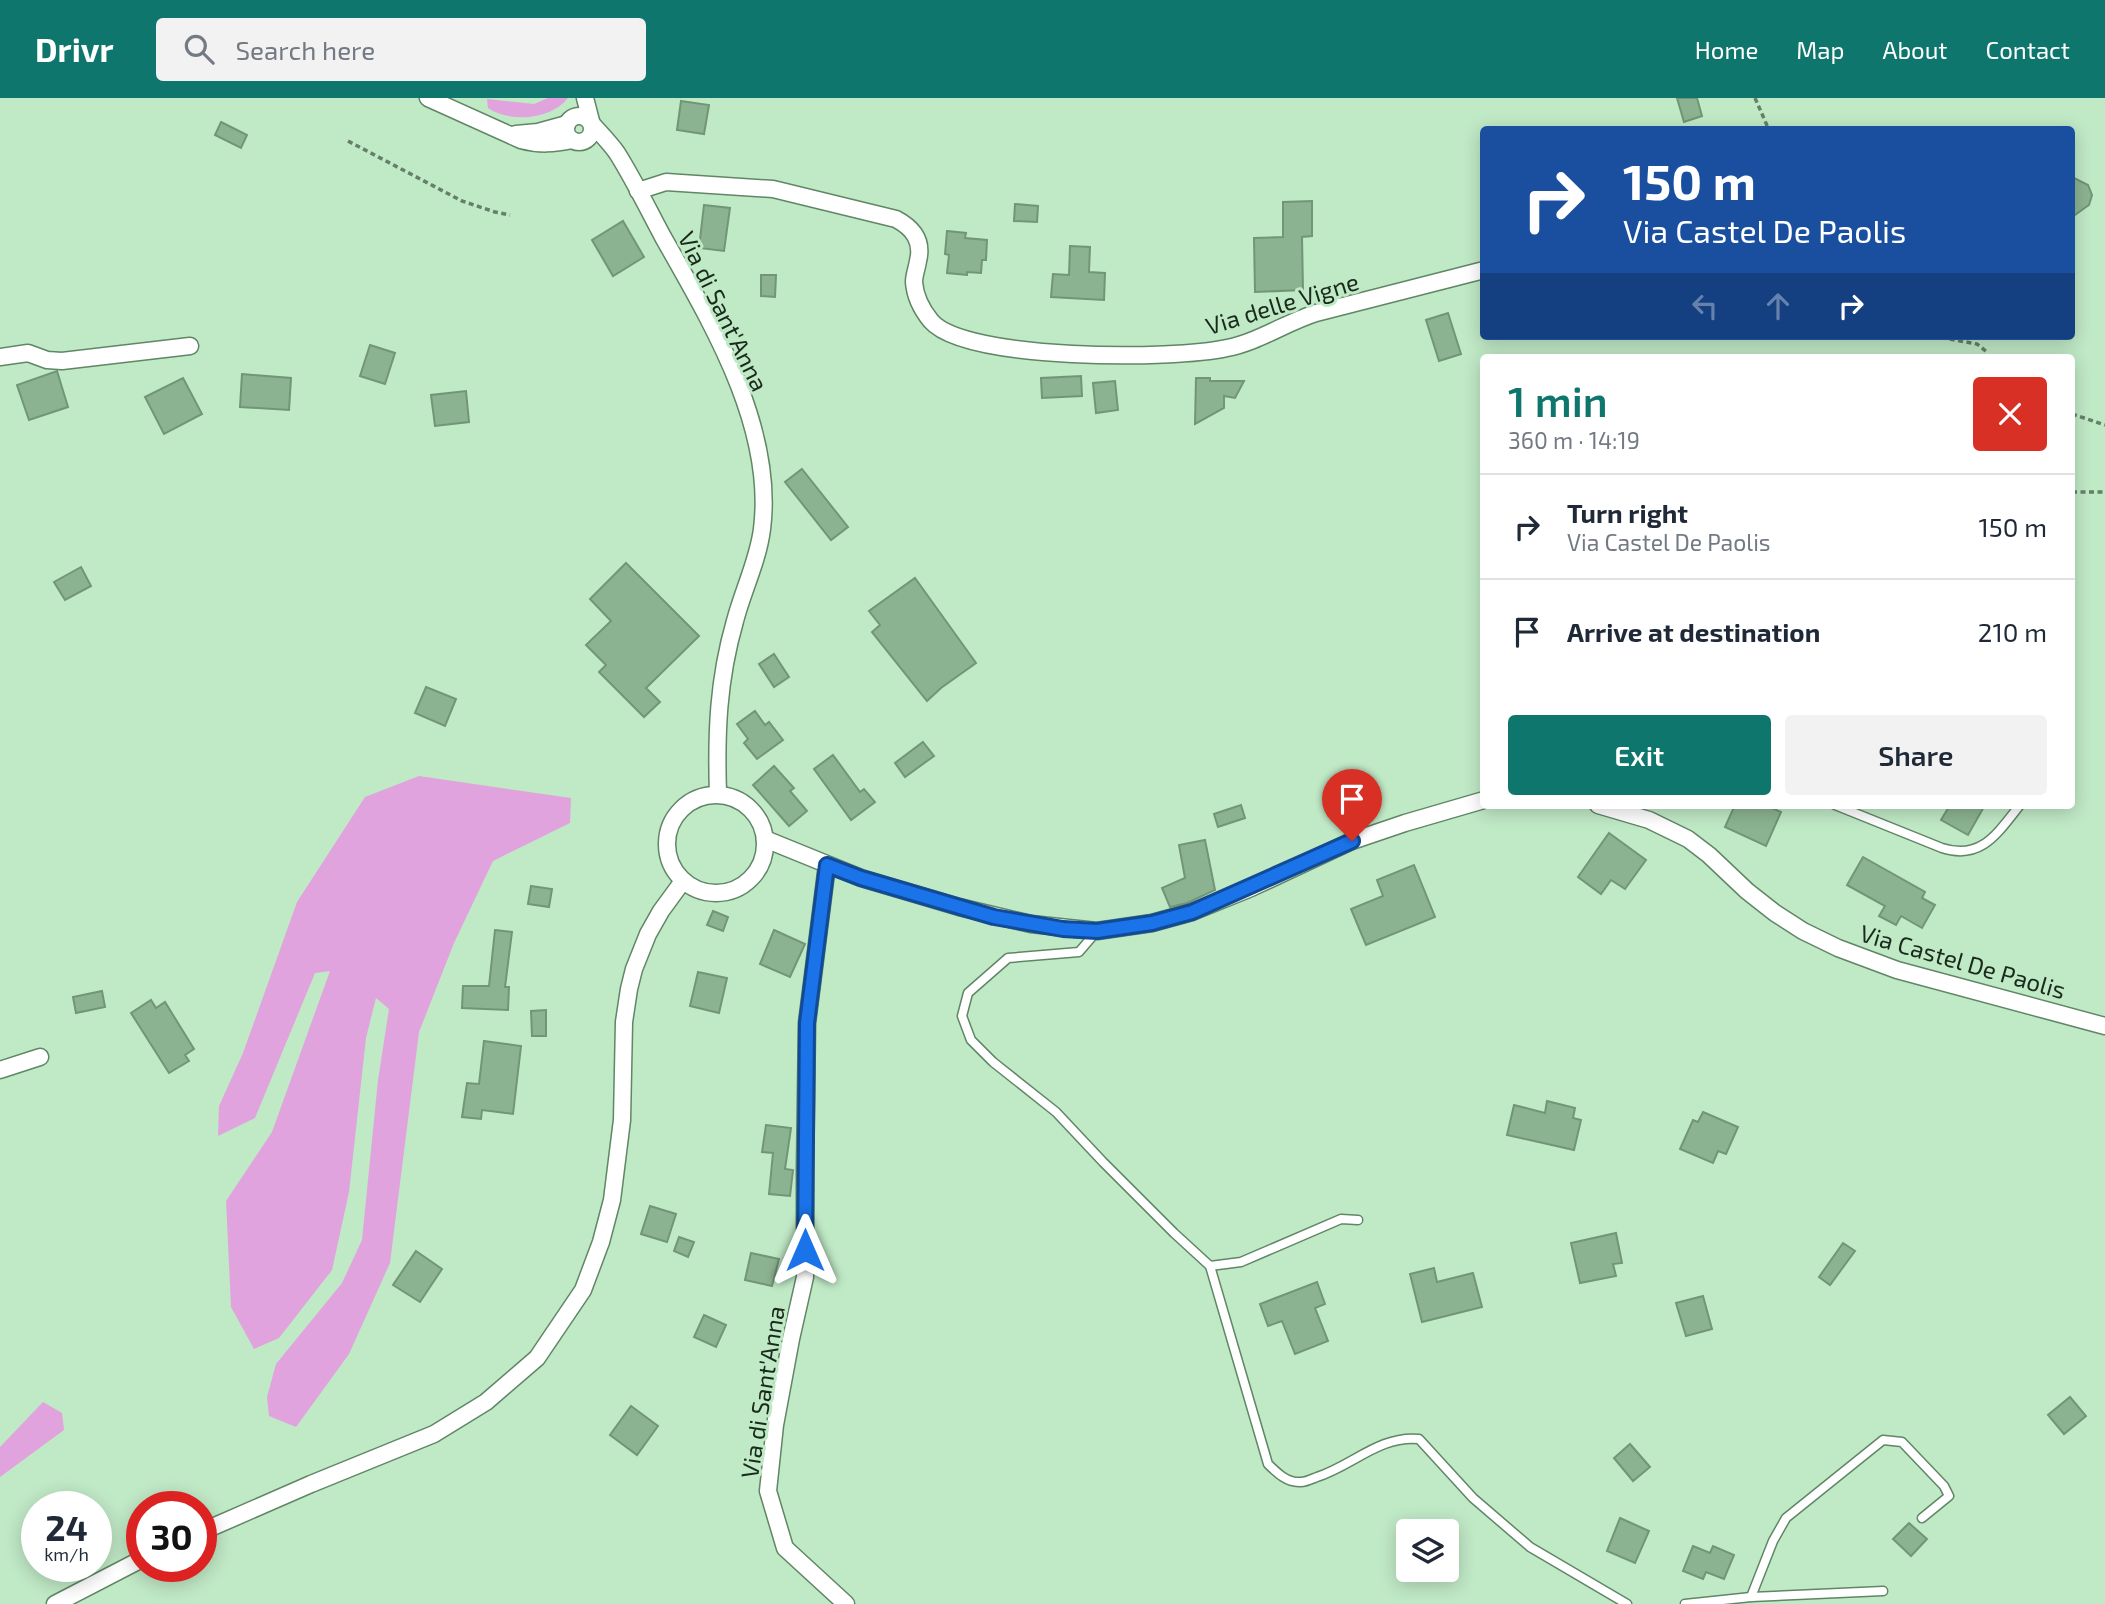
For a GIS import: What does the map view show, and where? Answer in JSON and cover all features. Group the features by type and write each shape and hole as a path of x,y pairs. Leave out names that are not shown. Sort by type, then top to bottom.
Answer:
{"street":[{"path":"428,98 491,128 535,144 578,140 592,134 592,123 579,115 568,122 538,132 506,133"},
{"path":"575,98 566,131 578,140 612,146"},
{"name":"Via di Sant'Anna","path":"585,98 592,123 612,146 638,191 696,296 735,375 750,420 761,472 762,529 755,563 730,638 719,696 716,738 718,794"},
{"name":"Via delle Vigne","path":"638,191 666,182 773,189 895,219 910,228 917,239 920,253 915,291 929,319 945,331 962,338 1036,352 1087,355 1197,352 1227,348 1251,341 1316,313 1480,271"},
{"path":"0,357 28,353 47,360 62,361 190,346"},
{"path":"718,794 738,800 755,813 762,825 765,839 764,856 757,871 746,883 731,891 714,894 698,890 683,881 673,870 667,856 666,841 677,812 689,802 703,796 718,794"},
{"path":"765,839 861,878 994,917 1063,929 1097,931 1152,923 1192,912 1352,841 1480,801"},
{"name":"Via Castel De Paolis","path":"1612,809 1649,820 1682,835 1775,913 1803,931 1838,948 1897,970 2105,1026"},
{"name":"Via di Sant'Anna","path":"827,865 807,1023 805,1277 775,1425 768,1491 785,1548 846,1604"},
{"path":"217,1525 434,1434 486,1402 537,1358 583,1290 601,1242 612,1200 622,1120 624,1022 629,989 648,934 683,881"},
{"path":"0,1070 40,1057"},
{"path":"55,1604 126,1567"}],"lane":[{"path":"1845,809 1942,848 1959,852 1974,850 1987,844 2017,809"},
{"path":"1097,931 1079,952 1008,958 968,993 962,1016 971,1040 993,1062 1056,1112 1102,1162 1210,1266 1268,1464 1280,1476 1299,1483 1331,1473 1368,1450 1404,1438 1419,1439 1473,1498 1530,1547 1627,1604"},
{"path":"1210,1266 1241,1262 1341,1219 1359,1220"},
{"path":"1751,1597 1773,1541 1786,1518 1883,1440 1902,1442 1944,1486 1949,1496 1922,1518"},
{"path":"1685,1604 1751,1597 1883,1591"}],"path":[{"path":"1755,98 1767,126"},
{"path":"348,141 462,201 510,215"},
{"path":"1955,340 1977,344 1987,354"},
{"path":"2075,415 2105,425"},
{"path":"2075,492 2105,492"}],"shaded area":[{"path":"548,98 568,98 551,111 530,117 497,113 488,108 487,99 534,104"},
{"path":"419,776 571,798 570,823 493,861 454,943 419,1032 390,1263 349,1354 296,1427 269,1416 267,1397 276,1364 342,1283 362,1240 378,1080 389,1009 376,998 366,1038 349,1192 332,1270 279,1338 254,1349 231,1307 226,1201 272,1132 330,971 315,973 255,1118 218,1136 219,1106 243,1053 297,902 365,797"},
{"path":"43,1402 62,1413 64,1430 0,1477 0,1447"}],"building":[{"path":"1677,98 1697,98 1702,116 1684,122"},
{"path":"681,101 709,105 704,134 677,130"},
{"path":"221,122 247,135 241,148 215,135"},
{"path":"2075,178 2088,185 2092,195 2089,205 2075,215"},
{"path":"1312,201 1312,236 1302,237 1303,290 1255,292 1254,238 1283,237 1283,202"},
{"path":"1015,204 1038,206 1037,222 1014,221"},
{"path":"704,205 730,208 724,251 699,248"},
{"path":"623,221 644,257 613,276 592,240"},
{"path":"947,231 966,233 965,238 987,240 986,260 982,260 981,273 947,273"},
{"path":"1070,246 1090,247 1089,272 1105,273 1104,300 1051,297 1053,274 1069,275"},
{"path":"761,275 776,275 775,297 761,296"},
{"path":"1448,313 1461,354 1439,361 1426,320"},
{"path":"370,345 395,353 385,384 360,376"},
{"path":"57,371 68,407 29,420 17,385"},
{"path":"242,374 291,378 289,410 240,407"},
{"path":"1081,376 1082,396 1042,398 1041,378"},
{"path":"183,378 202,414 164,434 145,397"},
{"path":"1196,378 1210,378 1210,381 1244,381 1235,398 1224,396 1224,408 1195,424"},
{"path":"1115,381 1118,410 1096,413 1093,383"},
{"path":"466,391 469,422 435,426 431,395"},
{"path":"802,469 848,527 831,540 785,482"},
{"path":"626,563 699,636 646,688 660,702 644,717 599,672 606,665 586,645 611,621 590,599"},
{"path":"81,567 91,586 65,600 54,582"},
{"path":"915,578 976,663 927,701 872,632 880,625 869,611"},
{"path":"774,654 789,677 774,687 759,664"},
{"path":"426,687 456,699 445,726 415,713"},
{"path":"755,711 765,725 769,722 783,740 757,759 744,743 748,739 737,724"},
{"path":"923,742 934,756 905,777 895,763"},
{"path":"833,755 860,792 864,789 875,802 851,820 814,769"},
{"path":"774,766 794,788 790,791 807,811 789,826 753,785"},
{"path":"1241,805 1245,818 1218,827 1214,814"},
{"path":"1733,809 1774,809 1781,812 1766,846 1725,827"},
{"path":"1948,809 1983,809 1968,835 1941,820"},
{"path":"1609,833 1646,860 1625,889 1611,880 1601,894 1578,877"},
{"path":"1205,840 1215,890 1187,903 1170,907 1162,888 1185,878 1179,845"},
{"path":"1863,857 1925,892 1922,898 1935,905 1922,928 1901,916 1896,925 1879,916 1885,906 1847,885"},
{"path":"1414,865 1435,917 1366,945 1351,909 1383,896 1377,880"},
{"path":"531,886 552,889 549,907 528,904"},
{"path":"713,911 728,917 723,931 707,925"},
{"path":"495,930 512,932 505,987 509,987 508,1010 462,1008 463,986 489,986"},
{"path":"774,930 805,944 790,977 760,964"},
{"path":"698,972 727,978 719,1013 690,1006"},
{"path":"102,991 105,1007 76,1013 73,997"},
{"path":"151,1000 156,1008 165,1002 194,1049 185,1055 189,1061 169,1073 131,1013"},
{"path":"546,1010 546,1036 532,1036 531,1011"},
{"path":"484,1041 521,1046 513,1114 482,1110 481,1119 462,1117 467,1083 479,1084"},
{"path":"1547,1101 1575,1108 1573,1118 1581,1120 1574,1150 1507,1135 1514,1105 1545,1113"},
{"path":"1703,1112 1738,1127 1726,1154 1718,1151 1713,1163 1680,1149 1693,1120 1698,1122"},
{"path":"766,1125 791,1128 785,1169 793,1170 790,1196 769,1194 773,1153 762,1152"},
{"path":"650,1206 676,1214 667,1242 641,1234"},
{"path":"1616,1233 1622,1263 1613,1264 1616,1276 1580,1283 1571,1243"},
{"path":"679,1237 694,1242 688,1257 674,1251"},
{"path":"1843,1243 1855,1251 1830,1285 1819,1277"},
{"path":"416,1251 442,1269 420,1302 393,1285"},
{"path":"751,1253 779,1259 772,1286 745,1280"},
{"path":"1434,1268 1437,1282 1473,1273 1482,1307 1422,1322 1410,1274"},
{"path":"1317,1282 1325,1304 1315,1308 1328,1341 1295,1354 1282,1321 1268,1326 1260,1304"},
{"path":"1703,1296 1712,1329 1686,1336 1676,1303"},
{"path":"704,1315 726,1325 716,1347 694,1337"},
{"path":"2070,1397 2086,1416 2064,1434 2048,1415"},
{"path":"631,1406 658,1426 637,1455 610,1435"},
{"path":"1630,1444 1650,1467 1633,1481 1614,1458"},
{"path":"1620,1518 1649,1531 1635,1563 1607,1551"},
{"path":"1909,1523 1927,1539 1911,1556 1893,1539"},
{"path":"1693,1546 1710,1553 1713,1546 1734,1555 1724,1579 1706,1572 1703,1579 1683,1571"}],"route":[{"path":"805,1250 807,1023 827,865 861,878 994,917 1063,929 1097,931 1132,927 1192,912 1352,841"}]}
